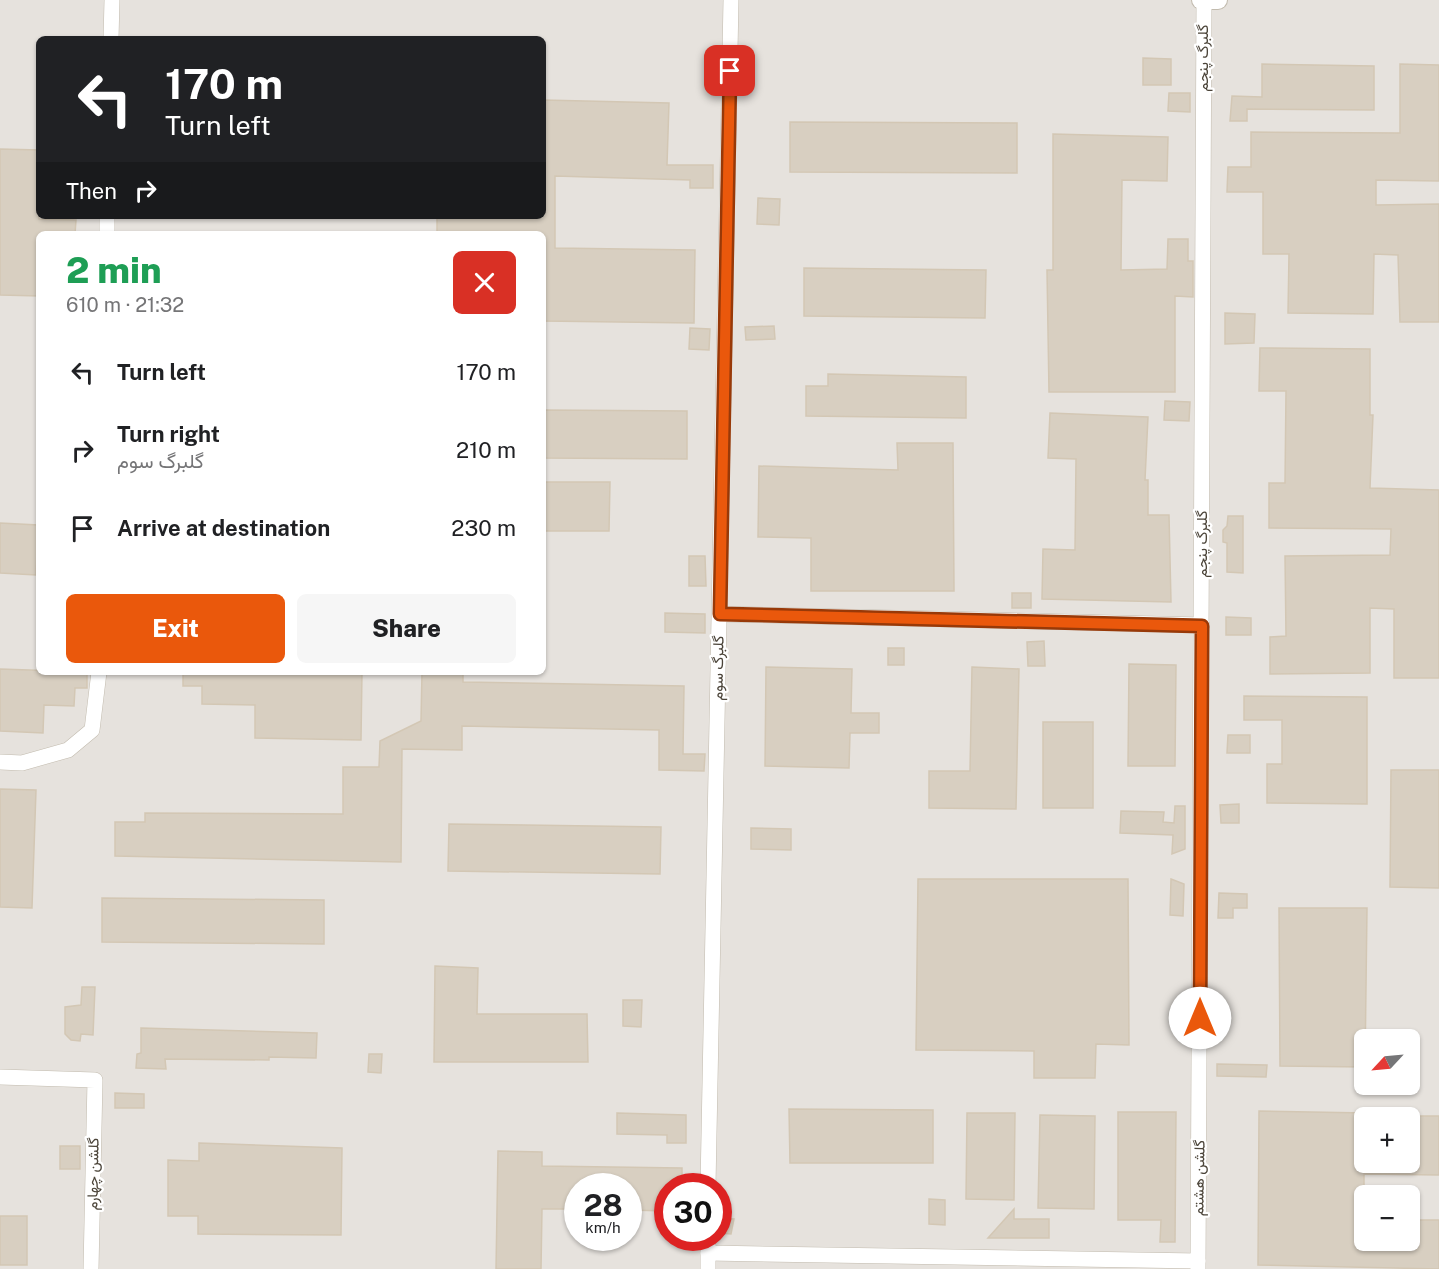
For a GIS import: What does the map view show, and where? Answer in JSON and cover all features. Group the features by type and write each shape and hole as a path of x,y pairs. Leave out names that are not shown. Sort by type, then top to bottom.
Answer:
{"street":[{"path":"111,36 112,0"},
{"name":"گلبرگ سوم","path":"708,1173 731,0"},
{"name":"گلبرگ پنجم","path":"1200,1087 1208,0"},
{"path":"720,614 1202,626"},
{"path":"0,762 22,763 68,750 92,730 99,675"},
{"name":"گلشن چهارم","path":"0,1077 95,1080 91,1269"},
{"name":"گلشن هشتم","path":"1198,1265 1200,1087"},
{"path":"732,1246 1198,1265"},
{"path":"708,1251 708,1269"}],"shaded area":[{"path":"0,0 1439,0 1439,1269 0,1269"}],"building":[{"path":"1143,58 1171,59 1171,85 1143,85"},
{"path":"1262,64 1374,66 1374,110 1247,109 1247,121 1230,121 1232,96 1262,97"},
{"path":"1400,64 1439,65 1439,181 1376,180 1376,205 1439,204 1439,322 1400,322 1398,255 1374,254 1373,314 1288,313 1289,254 1263,254 1263,192 1227,192 1228,167 1251,167 1251,132 1400,133"},
{"path":"1169,93 1190,93 1190,112 1168,111"},
{"path":"546,100 669,103 667,165 713,165 713,188 690,188 690,180 555,176 555,248 695,250 694,323 546,321 546,231 437,231 437,219 546,219"},
{"path":"790,122 1017,123 1017,173 790,172"},
{"path":"1053,134 1168,137 1167,181 1122,180 1121,270 1167,269 1168,239 1188,239 1188,261 1193,261 1193,297 1175,296 1175,392 1049,392 1047,270 1053,270"},
{"path":"0,149 36,150 36,219 76,220 75,231 36,231 36,296 0,295"},
{"path":"758,198 780,199 779,225 757,224"},
{"path":"804,268 986,270 985,318 804,316"},
{"path":"1225,313 1255,314 1254,343 1225,344"},
{"path":"774,326 775,339 746,340 745,327"},
{"path":"690,328 710,329 709,350 689,349"},
{"path":"1260,348 1370,349 1370,415 1373,415 1370,488 1439,490 1439,678 1394,678 1394,609 1370,608 1370,673 1270,674 1270,637 1286,636 1285,556 1390,555 1391,529 1269,528 1269,483 1285,483 1286,391 1259,391"},
{"path":"828,374 966,377 966,418 806,416 806,386 828,386"},
{"path":"1165,401 1190,402 1189,421 1164,420"},
{"path":"546,410 687,411 687,459 546,458"},
{"path":"1050,413 1148,417 1145,480 1148,480 1148,515 1169,515 1171,602 1042,599 1043,549 1075,550 1076,459 1048,458"},
{"path":"897,443 953,443 954,591 811,591 811,538 758,537 759,466 898,470"},
{"path":"546,482 610,482 609,531 546,531"},
{"path":"1228,516 1243,516 1243,573 1227,572 1227,543 1223,542 1223,530 1227,526"},
{"path":"0,523 36,525 36,575 0,573"},
{"path":"689,556 705,556 706,586 689,586"},
{"path":"1012,593 1031,593 1031,608 1012,608"},
{"path":"665,613 705,614 705,633 665,632"},
{"path":"1226,617 1251,618 1251,635 1226,635"},
{"path":"1044,641 1045,666 1028,666 1027,642"},
{"path":"888,648 904,648 904,665 888,665"},
{"path":"1129,664 1176,665 1175,766 1128,766"},
{"path":"766,667 852,669 851,713 879,713 879,733 850,733 849,768 765,766"},
{"path":"972,667 1019,669 1016,809 929,808 929,771 970,771"},
{"path":"0,669 36,670 36,675 87,675 87,688 75,688 74,706 44,705 43,733 0,731"},
{"path":"183,675 362,675 361,740 255,738 255,705 202,704 202,686 183,686"},
{"path":"422,675 463,675 463,682 684,686 683,754 705,754 704,771 659,770 659,730 462,726 462,750 402,749 401,862 115,856 115,822 145,822 145,813 343,814 343,767 379,767 380,741 421,721"},
{"path":"1244,696 1367,697 1367,804 1267,803 1267,764 1282,764 1282,720 1244,720"},
{"path":"1043,722 1093,722 1093,808 1043,808"},
{"path":"1228,735 1250,735 1250,753 1227,753"},
{"path":"1391,770 1439,770 1439,888 1390,887"},
{"path":"0,789 36,790 32,908 0,907"},
{"path":"1239,804 1239,823 1221,823 1220,805"},
{"path":"1175,806 1185,806 1185,849 1172,854 1173,835 1120,833 1121,811 1164,812 1163,822 1174,823"},
{"path":"449,824 661,827 660,874 448,871"},
{"path":"751,828 791,829 791,850 751,849"},
{"path":"918,879 1128,879 1129,1045 1096,1044 1095,1078 1034,1078 1034,1051 916,1050"},
{"path":"1171,879 1184,884 1183,916 1170,915"},
{"path":"1219,893 1247,894 1247,908 1233,908 1233,918 1218,918"},
{"path":"102,898 324,900 324,944 102,942"},
{"path":"1279,908 1367,908 1365,1029 1354,1029 1354,1067 1280,1066"},
{"path":"435,966 478,968 477,1014 587,1014 588,1062 434,1062"},
{"path":"82,987 95,987 93,1035 81,1034 80,1041 71,1040 65,1034 65,1007 81,1005"},
{"path":"623,1000 642,1000 641,1027 623,1026"},
{"path":"141,1028 317,1033 316,1058 165,1059 166,1069 136,1068 137,1054 141,1053"},
{"path":"369,1054 382,1054 381,1073 368,1072"},
{"path":"1217,1064 1267,1065 1266,1077 1217,1076"},
{"path":"115,1093 144,1094 144,1108 115,1108"},
{"path":"789,1109 933,1110 933,1163 790,1163"},
{"path":"1259,1111 1354,1113 1354,1173 1420,1173 1420,1116 1439,1116 1439,1175 1364,1174 1364,1185 1354,1185 1354,1251 1420,1251 1420,1220 1439,1220 1439,1269 1258,1265"},
{"path":"1118,1112 1176,1112 1175,1242 1160,1242 1161,1220 1118,1220"},
{"path":"617,1113 686,1115 686,1143 667,1143 667,1135 617,1134"},
{"path":"967,1113 1015,1113 1014,1200 966,1199"},
{"path":"1040,1115 1095,1116 1094,1209 1038,1208"},
{"path":"199,1143 342,1148 341,1235 198,1234 198,1216 168,1216 168,1160 199,1161"},
{"path":"60,1146 80,1146 80,1169 60,1169"},
{"path":"498,1151 542,1152 542,1166 682,1168 682,1173 654,1173 654,1211 642,1210 642,1173 564,1173 564,1209 542,1209 541,1269 496,1269"},
{"path":"929,1199 945,1200 945,1225 929,1224"},
{"path":"1014,1209 1014,1219 1049,1219 1049,1238 988,1238"},
{"path":"0,1216 27,1216 27,1265 0,1265"}],"route":[{"path":"730,71 720,614 1202,626 1200,1018"}]}
